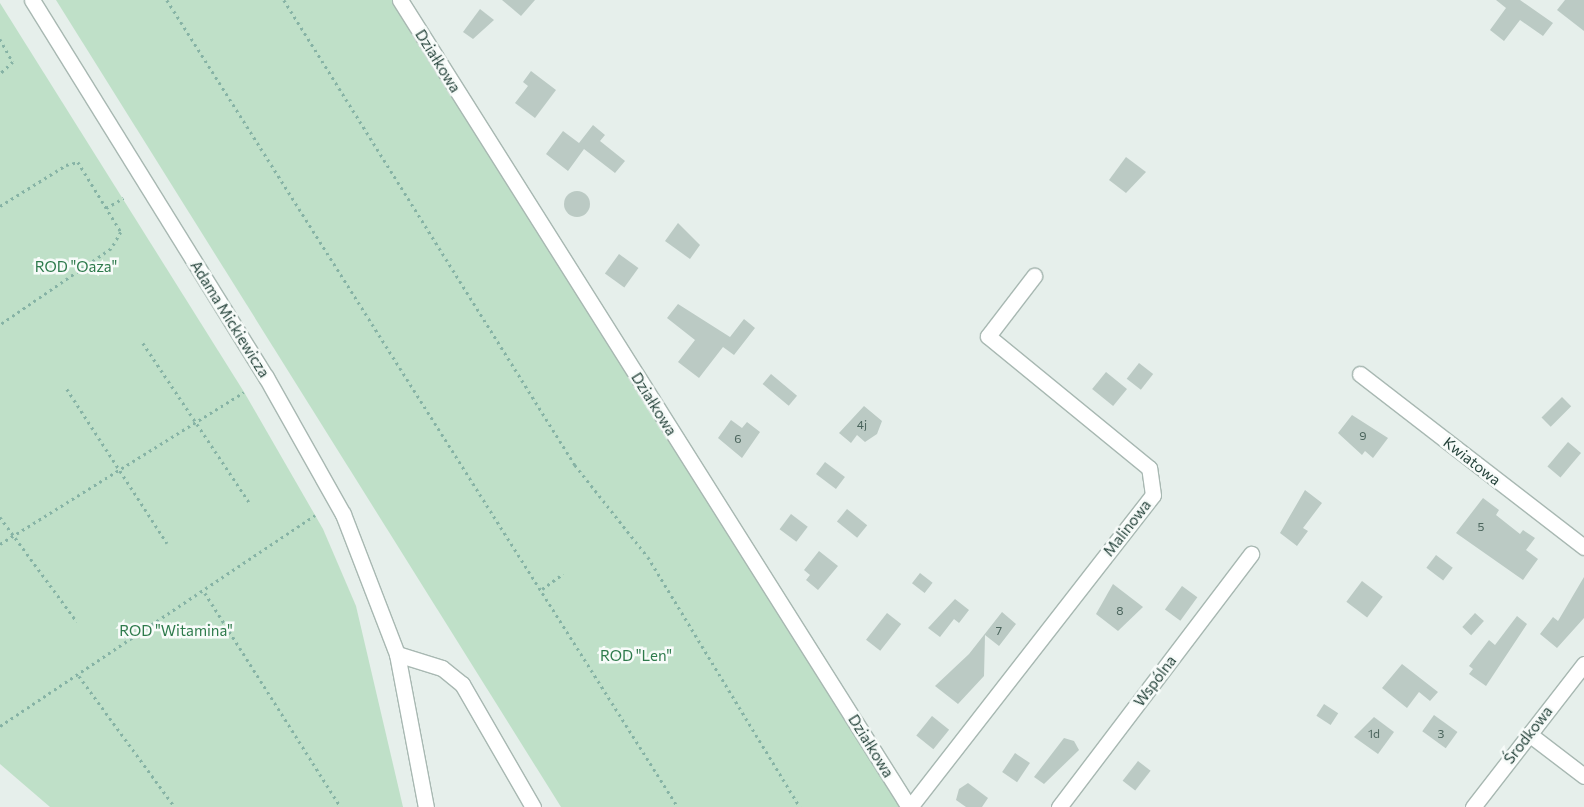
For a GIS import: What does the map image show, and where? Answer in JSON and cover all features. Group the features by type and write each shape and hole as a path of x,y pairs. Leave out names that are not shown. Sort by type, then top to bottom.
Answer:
{"street":[{"name":"Adama Mickiewicza","path":"32,0 318,466 368,570 396,654 426,807"},
{"name":"Działkowa","path":"400,0 910,807"},
{"name":"Malinowa","path":"910,807 1153,495 1149,468 988,336 1034,276"},
{"name":"Kwiatowa","path":"1360,374 1584,547"},
{"name":"Wspólna","path":"1059,807 1251,554"},
{"path":"396,654 442,668 462,684 533,807"},
{"name":"Środkowa","path":"1473,807 1584,664"},
{"path":"1530,734 1584,776"}],"path":[{"path":"167,0 441,437 542,590 678,807"},
{"path":"284,0 574,465 648,557 800,807"},
{"path":"0,39 13,62 0,74"},
{"path":"0,206 66,165 78,162 121,232 112,249 0,325"},
{"path":"106,208 123,198"},
{"path":"143,343 249,502"},
{"path":"67,389 167,543"},
{"path":"0,544 118,468 244,392"},
{"path":"0,726 205,593 315,515"},
{"path":"0,517 77,622"},
{"path":"542,590 563,574"},
{"path":"205,593 340,807"},
{"path":"79,676 174,807"}],"green space":[{"name":"ROD \"Len\"","path":"56,0 394,0 902,807 561,807"},
{"name":"ROD \"Witamina\"","path":"0,3 244,392 323,529 356,606 403,807 50,807 0,764"}],"building":[{"path":"502,0 535,0 521,16"},
{"path":"1496,0 1520,0 1553,23 1543,36 1520,20 1504,41 1490,30 1506,8"},
{"path":"1565,0 1584,0 1584,31 1557,10"},
{"path":"480,9 494,20 473,39 463,32"},
{"path":"531,71 556,90 535,118 515,103 528,86 523,82"},
{"path":"593,125 605,135 600,141 625,161 615,173 584,149 568,171 546,154 563,131 579,143"},
{"path":"1126,157 1146,172 1126,193 1109,180"},
{"path":"577,191 586,195 590,204 586,213 577,217 568,213 564,204 568,195"},
{"path":"678,223 700,245 690,259 665,241"},
{"path":"619,254 638,268 624,288 605,273"},
{"path":"678,304 730,337 744,319 755,328 734,355 723,347 699,378 678,362 695,340 667,318"},
{"path":"1139,363 1153,374 1141,390 1127,379"},
{"path":"1106,372 1127,389 1113,406 1092,389"},
{"path":"771,374 797,396 789,406 763,384"},
{"path":"1562,397 1571,406 1551,427 1541,418"},
{"path":"864,406 882,421 877,434 865,442 857,435 851,443 839,433"},
{"path":"1352,415 1388,438 1373,458 1365,451 1362,455 1338,433"},
{"path":"731,420 742,428 747,422 760,432 742,458 718,438"},
{"path":"1568,442 1581,453 1560,477 1547,467"},
{"path":"825,462 845,477 836,489 816,474"},
{"path":"1305,490 1322,503 1303,528 1308,531 1297,546 1280,533"},
{"path":"1483,498 1499,510 1496,515 1520,534 1523,530 1535,538 1526,550 1538,559 1523,580 1456,533"},
{"path":"847,509 867,525 857,538 837,521"},
{"path":"791,514 808,527 796,542 780,529"},
{"path":"819,551 838,566 818,590 806,580 810,575 804,570"},
{"path":"1436,555 1453,568 1443,580 1426,568"},
{"path":"920,573 933,583 925,593 912,583"},
{"path":"1584,577 1584,618 1557,648 1540,634 1553,617 1558,621"},
{"path":"1362,581 1383,597 1367,617 1346,602"},
{"path":"1113,584 1143,607 1118,631 1096,614"},
{"path":"1182,586 1197,597 1180,621 1165,609"},
{"path":"955,599 969,610 959,623 954,619 940,637 928,628"},
{"path":"1002,612 1016,624 999,646 985,635 984,676 958,704 935,686 969,654"},
{"path":"887,613 901,624 880,651 866,640"},
{"path":"1475,613 1484,621 1471,635 1462,627"},
{"path":"1517,616 1527,624 1486,686 1469,674 1473,669 1469,666 1489,640 1495,645"},
{"path":"1402,664 1438,692 1430,701 1419,692 1407,708 1382,688"},
{"path":"1324,704 1338,713 1331,725 1316,716"},
{"path":"1434,715 1457,732 1446,748 1422,731"},
{"path":"932,716 949,730 933,749 916,735"},
{"path":"1374,717 1394,732 1378,754 1354,737"},
{"path":"1064,738 1074,741 1079,750 1044,784 1034,777"},
{"path":"1015,753 1030,763 1017,782 1002,772"},
{"path":"1138,761 1151,771 1135,791 1123,781"},
{"path":"968,783 988,798 982,807 966,807 956,800 959,789"}],"park label":[{"name":"ROD \"Oaza\"","path":"76,267"}]}
